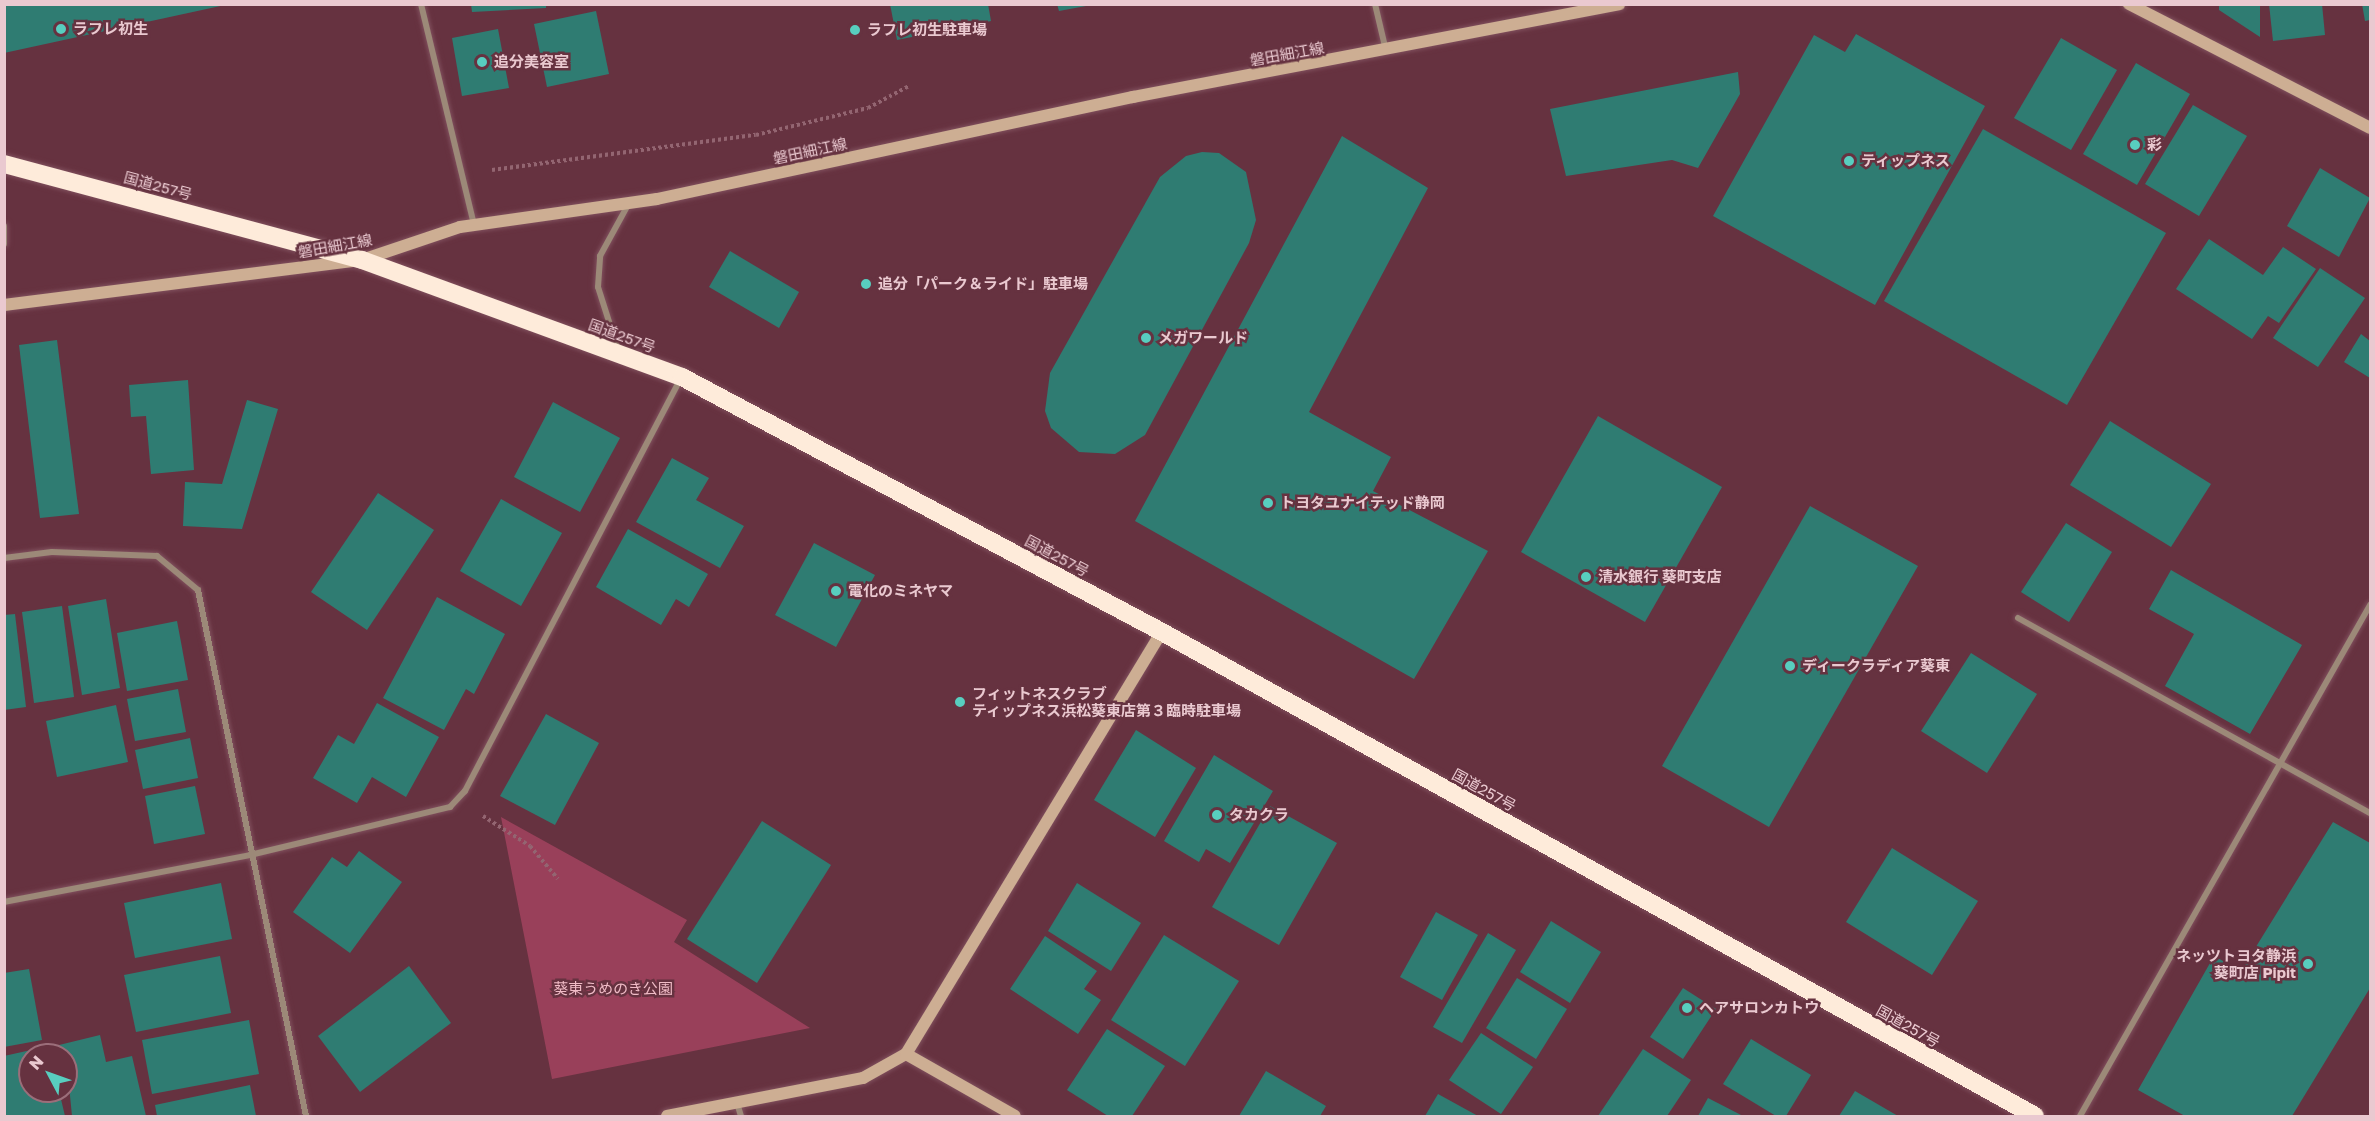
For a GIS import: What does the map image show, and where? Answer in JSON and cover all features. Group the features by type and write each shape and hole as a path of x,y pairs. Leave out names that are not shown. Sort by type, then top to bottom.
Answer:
{"highway":[{"name":"国道257号","path":"4,164 362,260 682,377 1162,632 2035,1116"}],"main road":[{"name":"磐田細江線","path":"4,305 362,260 474,225 629,202 1133,97 1386,51 1619,4"},
{"path":"2129,4 2370,128"},
{"path":"667,1116 863,1077 906,1054 1162,632"},
{"path":"906,1054 1015,1116"}],"street":[{"path":"421,4 474,225"},
{"path":"1375,4 1386,51"},
{"path":"620,354 598,287 600,256 629,202"},
{"path":"4,226 4,244"},
{"path":"4,902 250,855 293,841 439,813 465,791 682,377"},
{"path":"4,558 52,552 157,556 198,590 250,855 306,1116"},
{"path":"2080,1116 2370,605"},
{"path":"2018,618 2370,813"},
{"path":"737,1103 741,1116"}],"path":[{"path":"462,175 756,135 868,108 909,86"},
{"path":"474,811 530,846 558,879"}],"green space":[{"name":"葵東うめのき公園","path":"501,817 687,920 674,942 810,1028 552,1079"}],"building":[{"name":"ラフレ初生","path":"4,4 225,4 225,5 4,53"},
{"path":"471,4 546,4 546,8 472,12"},
{"path":"890,4 988,4 991,21 897,40"},
{"path":"1057,4 1086,4 1086,6 1059,11"},
{"path":"2269,4 2322,4 2325,35 2273,41"},
{"path":"2362,4 2370,4 2370,20 2365,21"},
{"path":"2219,5 2260,5 2260,37 2219,10"},
{"path":"596,11 609,74 547,87 534,24"},
{"path":"498,29 509,88 462,96 452,38"},
{"name":"ティップネス","path":"1856,34 1985,106 1875,305 1713,216 1814,35 1845,52"},
{"path":"2061,38 2117,70 2071,150 2014,118"},
{"path":"2136,63 2190,94 2137,185 2083,154"},
{"path":"1738,72 1740,94 1698,168 1672,160 1566,176 1550,109"},
{"path":"2193,105 2247,136 2199,216 2145,184"},
{"path":"1983,129 2166,233 2067,405 1884,301"},
{"path":"1342,136 1428,188 1309,412 1391,457 1373,491 1488,551 1414,679 1135,521"},
{"path":"1202,152 1219,153 1246,172 1256,220 1249,243 1145,435 1115,454 1079,452 1051,428 1045,411 1050,373 1160,177 1186,156"},
{"path":"2320,168 2370,198 2339,257 2287,226"},
{"path":"2209,239 2263,275 2283,247 2316,269 2279,323 2268,316 2252,339 2176,289"},
{"path":"730,251 799,292 779,328 709,287"},
{"path":"2320,268 2365,298 2318,367 2273,338"},
{"path":"2361,334 2370,341 2370,378 2344,362"},
{"path":"57,340 79,514 40,518 19,345"},
{"path":"188,380 194,470 151,474 146,416 131,417 129,385"},
{"path":"247,400 278,409 242,529 183,526 185,482 222,484"},
{"path":"553,402 620,438 580,512 514,477"},
{"path":"1598,416 1722,487 1645,622 1521,552"},
{"path":"2110,421 2211,484 2171,547 2070,485"},
{"path":"672,458 709,478 696,500 744,526 720,568 636,522"},
{"path":"378,493 434,530 367,630 311,592"},
{"path":"501,499 562,533 521,606 460,571"},
{"name":"ディークラディア葵東","path":"1810,506 1918,566 1769,827 1662,766"},
{"path":"2066,523 2112,552 2069,622 2021,592"},
{"path":"628,529 708,574 689,607 676,599 661,625 596,587"},
{"path":"814,543 875,575 836,647 775,615"},
{"path":"2171,570 2302,645 2250,734 2165,686 2194,634 2149,609"},
{"path":"437,597 505,634 474,694 466,689 444,730 383,698"},
{"path":"106,599 120,688 82,695 68,606"},
{"path":"62,606 74,697 34,703 22,612"},
{"path":"15,614 26,707 4,710 4,615"},
{"path":"177,621 188,680 127,691 117,633"},
{"path":"1971,653 2037,694 1987,773 1921,731"},
{"path":"178,689 186,732 135,741 127,699"},
{"path":"377,703 439,737 406,797 372,777 357,803 313,778 338,735 354,744"},
{"path":"116,705 128,762 57,777 46,721"},
{"path":"546,714 599,743 555,825 500,796"},
{"path":"1136,730 1196,768 1155,837 1094,800"},
{"path":"190,738 198,778 143,789 135,750"},
{"path":"1214,755 1273,791 1230,863 1206,849 1199,862 1164,841"},
{"path":"195,786 205,834 154,844 145,796"},
{"path":"1270,806 1337,843 1279,945 1212,907"},
{"path":"762,821 831,865 757,983 687,939"},
{"name":"ネッツトヨタ静浜 葵町店 Pipit","path":"2333,822 2370,843 2370,988 2292,1116 2185,1116 2138,1090 2214,956 2241,971"},
{"path":"1892,848 1978,901 1932,975 1846,922"},
{"path":"359,851 402,882 350,953 293,912 332,857 347,867"},
{"path":"221,883 232,939 135,958 124,903"},
{"path":"1077,883 1141,923 1111,971 1048,931"},
{"path":"1436,912 1478,935 1442,1000 1400,977"},
{"path":"1551,921 1601,952 1570,1003 1520,972"},
{"path":"1488,933 1516,950 1462,1043 1433,1027"},
{"path":"1164,935 1239,981 1185,1066 1111,1020"},
{"path":"1045,936 1097,971 1084,989 1101,1000 1078,1034 1010,989"},
{"path":"220,956 231,1013 136,1032 124,975"},
{"path":"409,966 451,1023 360,1092 318,1036"},
{"path":"29,969 42,1040 4,1047 4,973"},
{"path":"1517,978 1567,1009 1536,1059 1486,1028"},
{"path":"1683,988 1716,1009 1683,1059 1650,1037"},
{"path":"249,1020 259,1074 152,1094 142,1040"},
{"path":"1107,1029 1165,1066 1132,1116 1108,1116 1067,1090"},
{"path":"1481,1033 1533,1067 1501,1114 1449,1080"},
{"path":"100,1035 106,1062 132,1056 146,1116 72,1116 71,1103 78,1103 78,1043 67,1043"},
{"path":"1751,1039 1811,1075 1786,1116 1776,1116 1723,1084"},
{"path":"1643,1049 1691,1080 1667,1116 1598,1116"},
{"path":"18,1053 18,1103 62,1103 65,1116 4,1116 4,1056"},
{"path":"1266,1071 1326,1106 1320,1116 1239,1116"},
{"path":"250,1085 256,1116 157,1116 155,1105"},
{"path":"1855,1091 1898,1116 1839,1116"},
{"path":"1438,1094 1478,1116 1425,1116"},
{"path":"1708,1098 1743,1116 1698,1116"}],"place":[{"name":"ラフレ初生","path":"61,29"},
{"name":"ラフレ初生駐車場","path":"855,30"},
{"name":"追分美容室","path":"482,62"},
{"name":"彩","path":"2135,145"},
{"name":"ティップネス","path":"1849,161"},
{"name":"追分「パーク＆ライド」駐車場","path":"866,284"},
{"name":"メガワールド","path":"1146,338"},
{"name":"トヨタユナイテッド静岡","path":"1268,503"},
{"name":"清水銀行 葵町支店","path":"1586,577"},
{"name":"電化のミネヤマ","path":"836,591"},
{"name":"ディークラディア葵東","path":"1790,666"},
{"name":"フィットネスクラブ ティップネス浜松葵東店第３臨時駐車場","path":"960,702"},
{"name":"タカクラ","path":"1217,815"},
{"name":"ネッツトヨタ静浜 葵町店 Pipit","path":"2308,964"},
{"name":"ヘアサロンカトウ","path":"1687,1008"}]}
